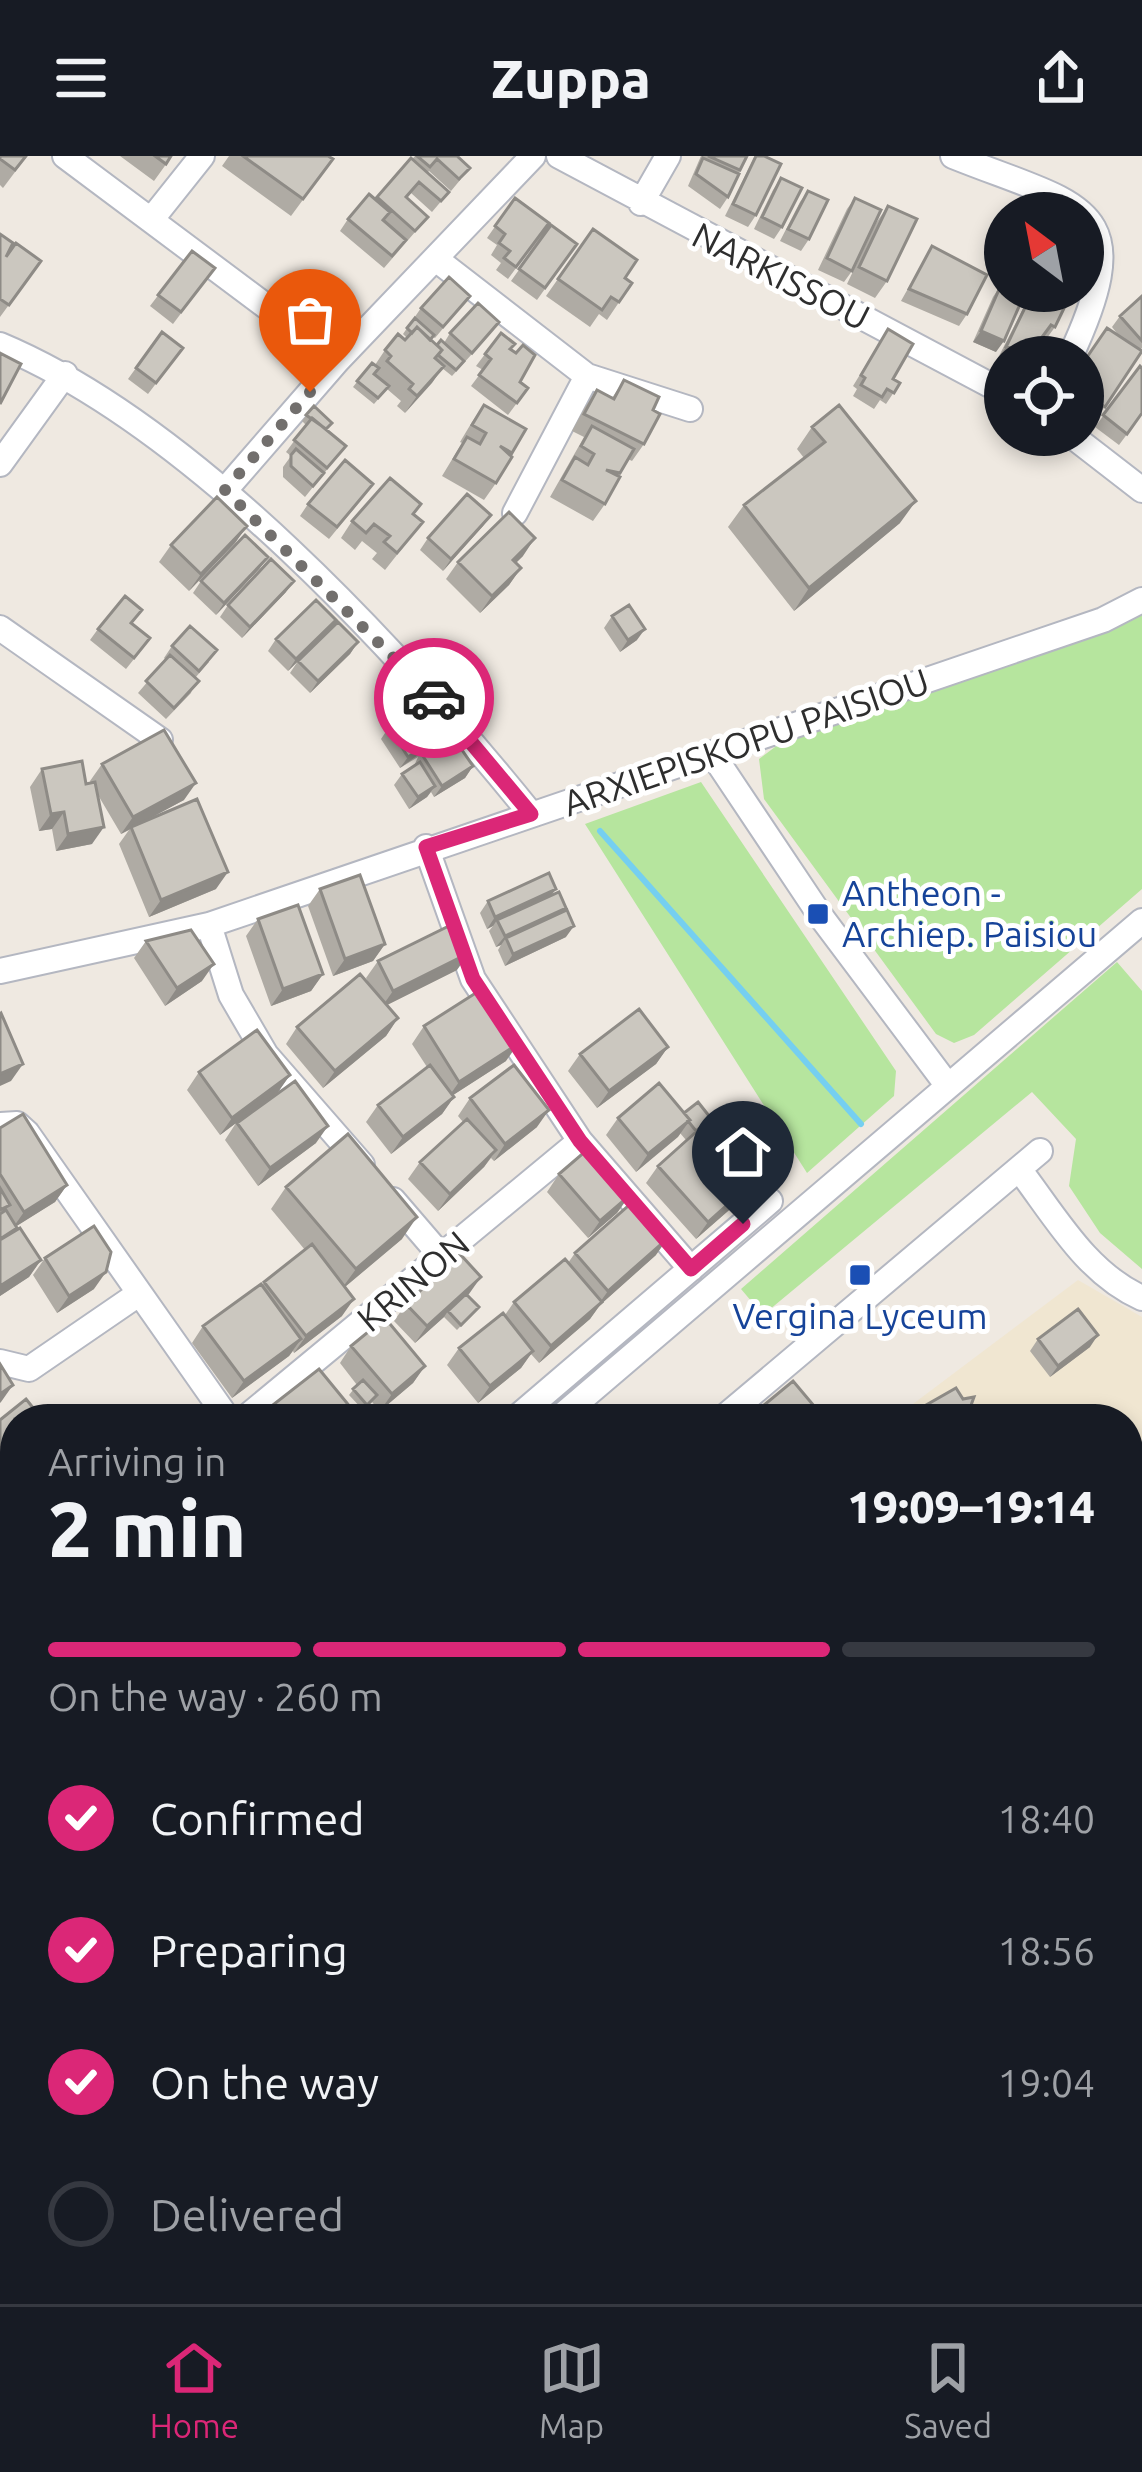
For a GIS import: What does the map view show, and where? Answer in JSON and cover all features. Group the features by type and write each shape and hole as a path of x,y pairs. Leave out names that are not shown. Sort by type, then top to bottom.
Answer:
{"street":[{"path":"65,156 338,360"},
{"path":"151,220 202,156"},
{"path":"225,490 338,360 533,156"},
{"name":"NARKISSOU","path":"559,156 984,382"},
{"path":"641,203 668,156"},
{"path":"953,156 1085,208 1107,235 1112,255 1082,336"},
{"path":"437,260 587,376 690,409"},
{"path":"0,345 65,374 225,490 453,718 531,814"},
{"path":"0,464 65,374"},
{"path":"515,513 587,376"},
{"path":"1098,456 1142,490"},
{"name":"ARXIEPISKOPU PAISIOU","path":"0,971 209,925 426,847 1103,620 1142,600"},
{"path":"0,628 160,740"},
{"path":"713,754 822,918 948,1086"},
{"path":"426,847 473,979 580,1141 691,1269"},
{"path":"576,1404 1142,921"},
{"path":"209,925 231,995 266,1055 442,1257"},
{"path":"0,1125 16,1124 27,1133 217,1404"},
{"name":"KRINON","path":"262,1404 580,1141"},
{"path":"740,1404 1040,1150"},
{"path":"1019,1169 1087,1259 1109,1280 1142,1298"},
{"path":"533,1404 770,1201"},
{"path":"0,1362 29,1370 137,1294"}],"shaded area":[{"path":"1078,1280 1142,1317 1142,1404 913,1404"}],"green space":[{"path":"1142,614 1142,889 974,1035 954,1043 936,1034 764,799 759,759 779,744"},
{"path":"701,782 896,1071 894,1096 807,1173 585,824"},
{"path":"1117,962 1142,991 1142,1269 1100,1233 1069,1186 1076,1139 1032,1092 763,1315 741,1289"}],"building":[{"path":"0,156 26,156 15,170"},
{"path":"243,156 328,156 333,159 303,199"},
{"path":"417,156 457,156 470,168 459,179 437,159 430,167"},
{"path":"708,156 747,156 740,170"},
{"path":"756,156 781,164 756,215 733,204"},
{"path":"411,158 449,192 441,201 419,182 406,197 428,217 415,231 377,197"},
{"path":"703,158 739,174 728,197 696,174"},
{"path":"781,178 802,188 782,227 762,217"},
{"path":"808,191 828,200 809,239 788,229"},
{"path":"369,194 390,212 383,220 406,240 392,256 348,219"},
{"path":"515,198 549,223 516,267 504,258 510,251 499,243 505,234 495,226"},
{"path":"855,198 881,210 852,271 827,258"},
{"path":"888,206 917,219 887,281 859,267"},
{"path":"551,225 577,244 545,288 519,269"},
{"path":"593,229 637,260 625,278 632,283 619,302 611,297 602,310 558,279"},
{"path":"0,234 13,243 6,257 16,243 41,261 9,305 0,299"},
{"path":"932,246 984,273 967,314 909,289"},
{"path":"192,251 215,268 181,312 158,295"},
{"path":"449,277 470,296 443,327 421,308"},
{"path":"1142,296 1142,341 1120,316"},
{"path":"478,303 499,322 472,353 450,333"},
{"path":"989,312 1017,312 1006,336 981,331"},
{"path":"1023,312 1062,312 1055,327 1051,325 1043,336 1011,336"},
{"path":"415,318 434,335 430,340 417,327 412,333 407,328"},
{"path":"417,327 442,350 435,358 444,366 417,396 409,389 413,384 387,361 391,356 385,350 398,334 405,340"},
{"path":"1107,328 1142,351 1105,407 1104,336"},
{"path":"888,329 913,344 893,379 900,383 894,393 887,389 882,397 861,385 865,378 861,375"},
{"path":"162,332 183,348 156,383 136,368"},
{"path":"501,333 515,344 510,349 516,353 523,345 535,355 520,382 528,388 517,403 479,375 491,359 485,354"},
{"path":"441,340 464,361 456,370 438,355"},
{"path":"0,353 21,364 0,404"},
{"path":"372,363 379,368 374,374 389,386 378,398 357,381"},
{"path":"1140,366 1142,413 1127,434 1104,414"},
{"path":"624,380 659,397 653,410 660,414 644,444 584,414 597,390 614,399"},
{"path":"484,405 526,429 512,453 500,446 512,457 496,483 454,459 467,437 480,444 486,433 472,425"},
{"path":"839,405 916,501 809,588 744,505 825,442 812,427"},
{"path":"314,406 332,423 326,429 306,415"},
{"path":"312,418 346,446 327,468 294,440"},
{"path":"592,426 634,449 620,473 606,470 620,477 605,504 562,480 575,457 588,465 594,454 581,446"},
{"path":"296,449 324,473 313,486 291,466"},
{"path":"345,460 373,484 337,527 308,504"},
{"path":"390,478 421,504 413,514 423,522 397,553 384,542 390,536 374,524 366,533 352,521"},
{"path":"467,494 491,515 451,559 428,538"},
{"path":"217,497 247,526 201,574 171,545"},
{"path":"509,512 535,538 513,560 521,568 492,596 458,562"},
{"path":"245,535 268,557 224,603 201,581"},
{"path":"271,559 294,581 250,627 228,605"},
{"path":"125,596 142,610 131,623 150,638 134,658 98,629"},
{"path":"316,600 336,620 296,659 276,639"},
{"path":"629,605 645,629 628,640 612,616"},
{"path":"338,622 358,642 318,681 298,661"},
{"path":"190,626 217,650 199,671 172,646"},
{"path":"170,655 199,681 174,708 146,681"},
{"path":"426,704 445,733 408,757 389,727"},
{"path":"164,730 196,783 133,817 102,764"},
{"path":"451,734 473,766 442,786 421,753"},
{"path":"82,761 86,784 95,782 104,827 68,834 64,812 51,814 42,769"},
{"path":"420,762 435,786 418,797 402,774"},
{"path":"197,799 228,872 161,900 131,827"},
{"path":"549,873 556,889 495,917 488,901"},
{"path":"360,875 385,944 345,959 320,889"},
{"path":"559,892 566,908 505,936 497,920"},
{"path":"298,905 323,974 283,989 258,919"},
{"path":"567,910 574,926 513,954 506,938"},
{"path":"455,923 469,953 393,991 378,961"},
{"path":"191,930 214,964 177,988 146,941"},
{"path":"360,974 398,1018 335,1071 297,1027"},
{"path":"482,989 518,1044 459,1082 424,1026"},
{"path":"639,1009 668,1047 609,1091 580,1054"},
{"path":"0,1014 23,1064 0,1074"},
{"path":"257,1030 290,1075 232,1118 199,1072"},
{"path":"430,1065 454,1097 403,1137 378,1105"},
{"path":"514,1065 549,1110 505,1144 470,1098"},
{"path":"295,1081 328,1126 270,1168 237,1123"},
{"path":"659,1083 690,1120 648,1154 618,1118"},
{"path":"698,1102 736,1150 733,1153 706,1123 696,1131 688,1121 684,1113"},
{"path":"23,1114 67,1185 24,1212 0,1174 0,1128"},
{"path":"467,1119 496,1150 450,1194 420,1162"},
{"path":"706,1123 756,1179 708,1222 658,1166"},
{"path":"348,1134 417,1217 356,1269 286,1187"},
{"path":"588,1149 629,1196 600,1221 559,1174"},
{"path":"0,1188 10,1205 0,1210"},
{"path":"635,1200 668,1238 608,1291 575,1253"},
{"path":"6,1210 17,1228 0,1239 0,1214"},
{"path":"94,1226 111,1252 106,1272 69,1296 45,1258"},
{"path":"20,1228 41,1260 0,1286 0,1240"},
{"path":"312,1244 354,1299 306,1336 264,1282"},
{"path":"460,1254 481,1277 427,1326 406,1304"},
{"path":"565,1259 602,1302 551,1346 514,1302"},
{"path":"261,1284 301,1339 244,1381 203,1326"},
{"path":"466,1294 479,1307 461,1325 448,1311"},
{"path":"1078,1309 1098,1335 1058,1366 1038,1339"},
{"path":"503,1313 533,1351 490,1386 459,1348"},
{"path":"385,1318 425,1366 392,1394 351,1346"},
{"path":"0,1364 13,1385 0,1394"},
{"path":"319,1369 348,1404 274,1404"},
{"path":"363,1380 377,1395 366,1404 353,1389"},
{"path":"793,1381 812,1404 765,1404"},
{"path":"956,1388 963,1399 974,1397 971,1404 928,1404"}],"waterway":[{"path":"600,831 861,1124"}],"way so far":[{"path":"310,392 225,490 434,698"}],"place":[{"name":"Antheon - Archiep. Paisiou","path":"818,914"},
{"name":"Vergina Lyceum","path":"860,1275"}],"route":[{"path":"434,698 531,814 426,847 473,979 580,1141 691,1269 743,1224"}]}
